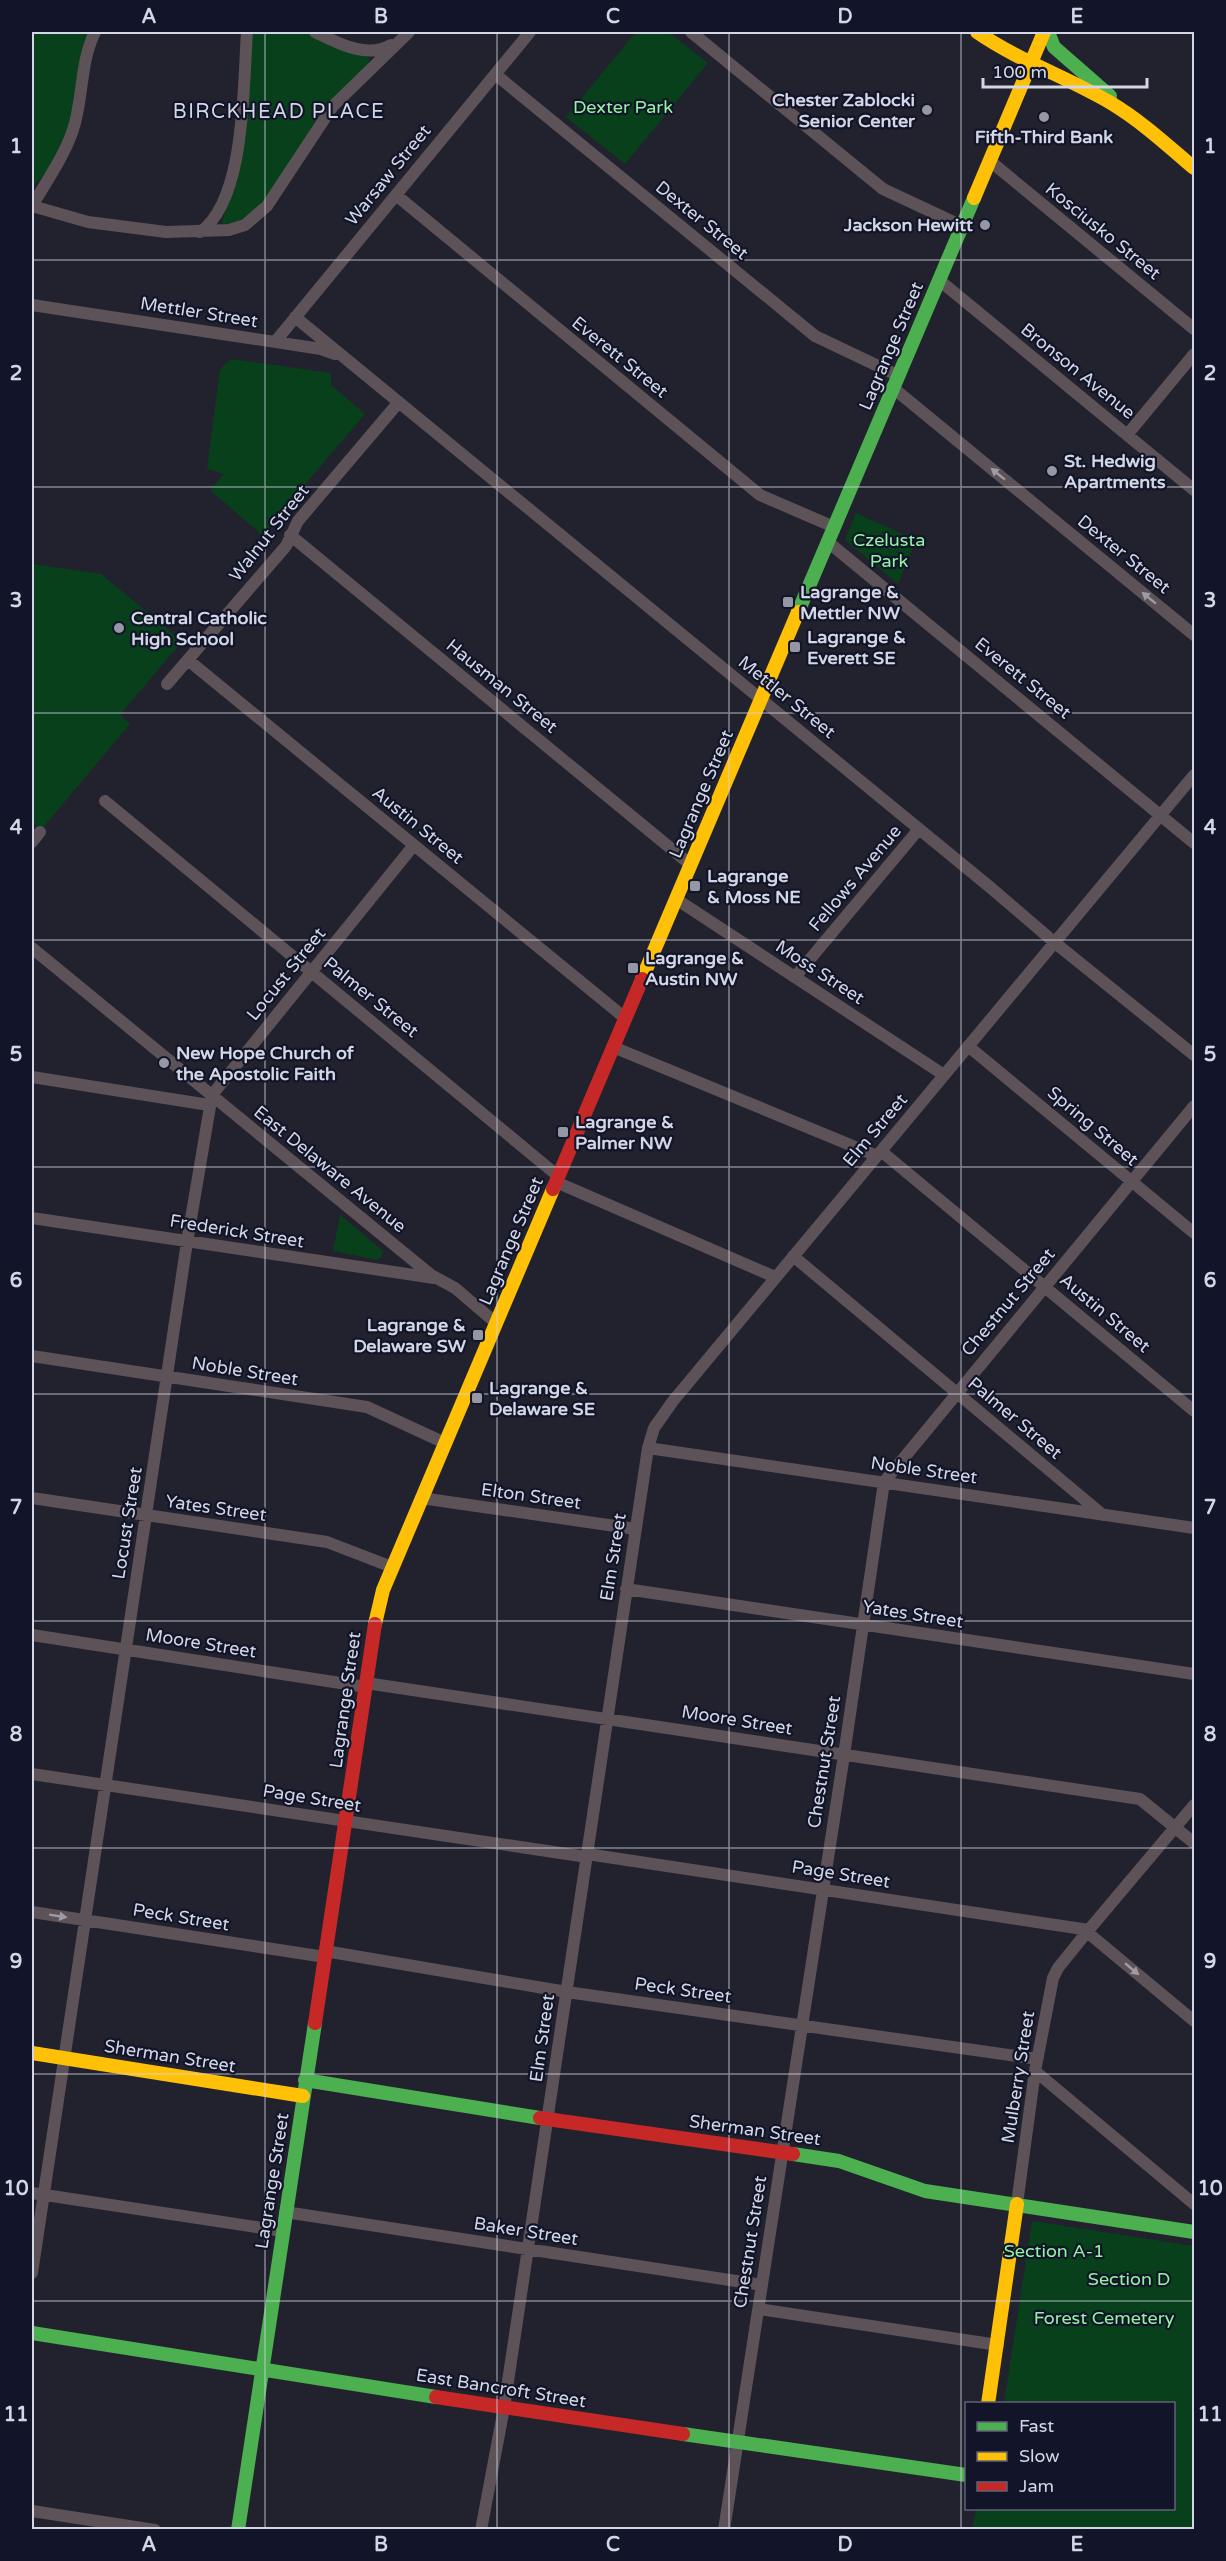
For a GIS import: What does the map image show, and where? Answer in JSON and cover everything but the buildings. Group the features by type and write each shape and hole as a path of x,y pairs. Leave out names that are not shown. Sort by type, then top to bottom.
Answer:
{"street":[{"path":"95,32 86,56 75,126 66,147 32,206 110,226 166,232 200,232 236,228 260,213 333,106 406,35"},
{"path":"200,232 209,226 220,211 233,175 239,138 247,32"},
{"path":"315,32 341,44 368,51 385,48 406,35"},
{"name":"Warsaw Street","path":"274,342 530,32"},
{"path":"691,32 883,189 962,226"},
{"path":"977,32 993,44 1111,103 1151,132"},
{"path":"1046,32 1054,47 1194,168"},
{"name":"Lagrange Street","path":"238,2529 376,1612 421,1498 895,381 1046,32"},
{"name":"Dexter Street","path":"495,74 814,336 895,381 1194,635"},
{"name":"Kosciusko Street","path":"990,161 1194,329"},
{"name":"Everett Street","path":"396,195 760,495 834,527"},
{"name":"Bronson Avenue","path":"939,280 1194,490"},
{"name":"Mettler Street","path":"32,305 321,349 356,367"},
{"name":"Mettler Street","path":"295,317 1194,1055"},
{"path":"1127,435 1194,354"},
{"name":"Walnut Street","path":"167,684 286,546 298,521 399,402"},
{"name":"Hausman Street","path":"290,535 691,865"},
{"name":"Everett Street","path":"828,542 1194,843"},
{"name":"Austin Street","path":"189,660 625,1018"},
{"name":"Elm Street","path":"481,2529 504,2408 549,2119 626,1589 648,1448 654,1428 673,1401 775,1277 1194,775"},
{"name":"Palmer Street","path":"105,801 557,1179 775,1277"},
{"name":"Fellows Avenue","path":"795,977 919,829"},
{"name":"Locust Street","path":"32,2274 37,2194 64,2057 211,1100 414,845"},
{"name":"Moss Street","path":"676,899 944,1075"},
{"name":"East Delaware Avenue","path":"32,948 211,1100 438,1279 455,1288 496,1323"},
{"name":"Spring Street","path":"969,1046 1194,1233"},
{"name":"Austin Street","path":"613,1047 879,1153 1194,1411"},
{"path":"32,1077 211,1100"},
{"name":"Chestnut Street","path":"724,2529 884,1482 1194,1106"},
{"name":"Frederick Street","path":"32,1218 438,1279"},
{"name":"Palmer Street","path":"793,1256 1103,1515"},
{"name":"Noble Street","path":"32,1356 367,1407 445,1443"},
{"name":"Noble Street","path":"648,1448 1194,1528"},
{"name":"Yates Street","path":"32,1498 327,1542 392,1567"},
{"name":"Elton Street","path":"421,1498 636,1529"},
{"name":"Yates Street","path":"626,1589 1194,1674"},
{"name":"Moore Street","path":"32,1635 1140,1799 1194,1843"},
{"name":"Page Street","path":"32,1774 1088,1931"},
{"name":"Mulberry Street","path":"987,2402 998,2345 1036,2065 1053,1978 1058,1968 1088,1931 1194,1805"},
{"name":"Peck Street","path":"32,1912 801,2026 1036,2065"},
{"path":"1088,1931 1194,2021"},
{"name":"Sherman Street","path":"32,2053 303,2096"},
{"path":"1036,2065 1194,2204"},
{"name":"Sherman Street","path":"305,2080 549,2119 839,2161 869,2170 900,2185 925,2191 1194,2232"},
{"path":"37,2194 282,2231"},
{"name":"Baker Street","path":"285,2212 762,2285"},
{"path":"759,2309 998,2345"},
{"name":"East Bancroft Street","path":"32,2333 504,2408 965,2475"},
{"path":"32,2511 155,2529"}],"green space":[{"path":"32,32 90,32 78,94 66,136 46,172 32,187"},
{"path":"252,32 305,32 330,44 368,57 370,61 320,115 291,164 267,198 239,221 223,225 222,221 233,190"},
{"name":"Dexter Park","path":"636,32 668,32 708,63 625,164 566,117"},
{"path":"231,359 331,373 331,385 365,414 262,535 210,490 224,474 207,469 220,369"},
{"name":"Czelusta Park","path":"856,513 916,540 898,584 845,540"},
{"path":"32,564 101,574 182,641 120,715 130,724 41,830 32,822"},
{"path":"340,1215 384,1252 378,1260 333,1251"},
{"name":"Forest Cemetery","path":"1032,2221 1194,2246 1194,2529 972,2529 976,2510 1175,2510 1175,2402 1004,2402"}],"traffic: fast":[{"path":"1048,32 1054,47 1110,96"},
{"path":"798,612 974,198"},
{"path":"238,2530 315,2023"},
{"path":"305,2080 540,2118"},
{"path":"793,2154 839,2161 925,2191 1194,2232"},
{"path":"32,2333 436,2397"},
{"path":"683,2434 965,2475"}],"traffic: slow":[{"path":"977,32 1009,52 1111,103 1143,125 1194,168"},
{"path":"974,198 1044,32"},
{"path":"642,979 798,612"},
{"path":"375,1624 383,1590 553,1189"},
{"path":"32,2053 303,2096"},
{"path":"988,2402 1017,2204"}],"traffic: jam":[{"path":"553,1189 642,979"},
{"path":"315,2023 375,1624"},
{"path":"540,2118 793,2154"},
{"path":"436,2397 683,2434"}],"place":[{"name":"Chester Zablocki Senior Center","path":"927,110"},
{"name":"Fifth-Third Bank","path":"1044,117"},
{"name":"Jackson Hewitt","path":"985,225"},
{"name":"St. Hedwig Apartments","path":"1052,471"},
{"name":"Lagrange & Mettler NW","path":"788,602"},
{"name":"Central Catholic High School","path":"119,628"},
{"name":"Lagrange & Everett SE","path":"795,647"},
{"name":"Lagrange & Moss NE","path":"695,886"},
{"name":"Lagrange & Austin NW","path":"633,968"},
{"name":"New Hope Church of the Apostolic Faith","path":"164,1063"},
{"name":"Lagrange & Palmer NW","path":"563,1132"},
{"name":"Lagrange & Delaware SW","path":"478,1335"},
{"name":"Lagrange & Delaware SE","path":"477,1398"}],"district":[{"name":"BIRCKHEAD PLACE","path":"279,111"}],"park label":[{"name":"Section A-1","path":"1054,2251"},
{"name":"Section D","path":"1129,2279"}]}
